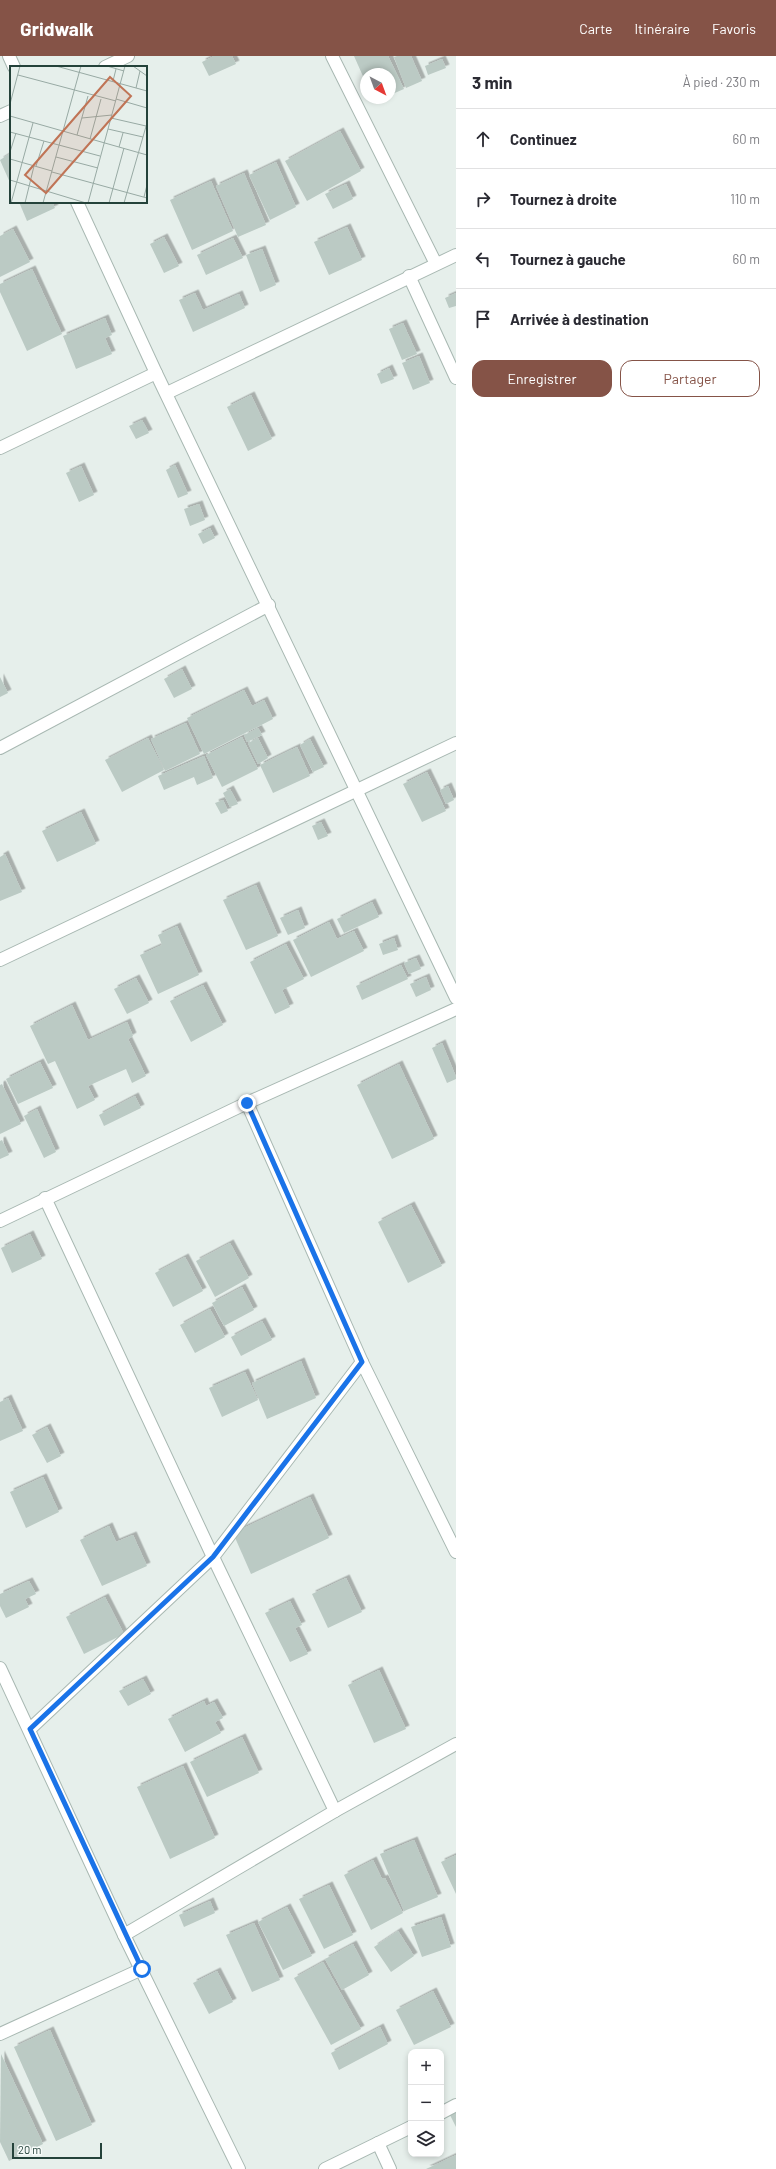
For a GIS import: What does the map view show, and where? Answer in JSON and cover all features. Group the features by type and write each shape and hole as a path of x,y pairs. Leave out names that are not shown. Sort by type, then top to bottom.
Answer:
{"street":[{"path":"9,56 14,66"},
{"path":"107,66 128,56"},
{"path":"332,56 436,264"},
{"path":"0,116 10,111"},
{"path":"77,203 156,373 269,605 456,998"},
{"path":"167,393 409,276 456,255"},
{"path":"409,276 456,378"},
{"path":"0,448 156,373"},
{"path":"0,748 269,605"},
{"path":"0,960 358,791 456,743"},
{"path":"0,1220 247,1103 456,1010"},
{"path":"247,1103 362,1362 456,1552"},
{"path":"45,1198 213,1557 335,1811"},
{"path":"30,1729 213,1557 362,1362"},
{"path":"0,1668 4,1688 30,1729 124,1935 239,2169"},
{"path":"124,1935 335,1811 456,1744"},
{"path":"0,2034 142,1969"},
{"path":"444,2111 456,2105"},
{"path":"325,2169 408,2128"},
{"path":"378,2143 390,2169"}],"building":[{"path":"214,56 232,56 236,64 209,76 202,62"},
{"path":"354,56 388,56 394,68 360,68 360,70"},
{"path":"411,56 422,81 406,88 394,57"},
{"path":"442,59 446,68 428,75 425,66"},
{"path":"396,72 404,89 396,92"},
{"path":"340,131 361,171 307,201 285,161"},
{"path":"10,154 10,183 0,160"},
{"path":"276,162 296,207 270,220 249,175"},
{"path":"244,173 266,225 238,237 216,186"},
{"path":"211,181 233,231 192,250 170,200"},
{"path":"346,184 353,199 333,209 325,194"},
{"path":"19,203 52,203 55,208 27,221"},
{"path":"347,227 362,260 329,275 314,242"},
{"path":"13,229 30,262 0,277 0,236"},
{"path":"164,237 179,266 164,273 150,244"},
{"path":"233,238 243,258 206,275 197,255"},
{"path":"262,249 276,285 260,292 246,255"},
{"path":"32,269 62,334 27,351 0,292 0,284"},
{"path":"195,293 203,310 239,294 245,308 193,332 179,300"},
{"path":"456,293 456,306 449,308 445,298"},
{"path":"105,318 112,335 105,338 112,354 76,369 63,336"},
{"path":"403,323 417,354 402,360 389,329"},
{"path":"419,356 430,383 413,390 402,363"},
{"path":"389,368 394,379 381,384 377,374"},
{"path":"251,395 272,439 248,451 227,407"},
{"path":"142,420 149,433 136,439 129,426"},
{"path":"175,465 188,494 178,498 166,470"},
{"path":"81,466 94,495 79,502 66,473"},
{"path":"199,504 205,520 190,526 184,509"},
{"path":"210,528 215,538 203,544 198,534"},
{"path":"182,669 192,689 174,698 164,679"},
{"path":"0,677 8,693 0,697"},
{"path":"244,690 252,706 264,700 273,719 204,754 187,718"},
{"path":"186,723 200,754 165,771 151,739"},
{"path":"258,728 262,735 247,742 244,735"},
{"path":"242,737 258,769 222,787 206,755"},
{"path":"148,738 164,770 122,792 105,760"},
{"path":"258,738 268,758 258,764 248,743"},
{"path":"310,739 324,767 313,772 300,745"},
{"path":"297,747 310,776 273,793 260,765"},
{"path":"204,756 213,778 197,785 194,777 164,790 158,776"},
{"path":"427,772 446,811 422,822 403,784"},
{"path":"448,786 454,800 446,804 440,790"},
{"path":"230,789 238,804 230,807 223,793"},
{"path":"223,800 228,811 221,814 215,803"},
{"path":"81,812 96,844 57,862 42,831"},
{"path":"321,822 328,836 318,840 312,826"},
{"path":"5,854 22,892 0,901 0,857"},
{"path":"256,885 278,936 246,950 223,900"},
{"path":"372,902 379,917 344,933 337,919"},
{"path":"298,910 305,928 288,935 280,918"},
{"path":"329,922 337,939 354,931 364,951 311,977 293,940"},
{"path":"177,926 199,975 158,994 140,955 162,945 158,935"},
{"path":"394,938 398,950 383,955 379,944"},
{"path":"286,944 304,979 282,990 290,1007 275,1014 250,962"},
{"path":"416,958 421,969 409,974 404,963"},
{"path":"401,965 408,979 362,1000 356,986"},
{"path":"426,977 431,990 416,997 410,984"},
{"path":"136,978 149,1003 127,1014 114,989"},
{"path":"203,985 223,1025 191,1042 170,1001"},
{"path":"72,1005 88,1040 127,1022 133,1036 128,1039 146,1076 132,1083 126,1069 88,1086 95,1100 77,1109 55,1061 48,1064 30,1026"},
{"path":"442,1043 456,1077 456,1079 447,1083 432,1048"},
{"path":"40,1062 53,1088 18,1104 6,1079"},
{"path":"399,1064 434,1139 392,1159 357,1085"},
{"path":"2,1084 21,1124 0,1134 0,1085"},
{"path":"135,1096 141,1108 104,1126 99,1115"},
{"path":"37,1109 56,1152 44,1158 24,1116"},
{"path":"2,1140 9,1155 0,1159 0,1141"},
{"path":"411,1205 442,1266 408,1283 378,1222"},
{"path":"30,1234 42,1259 12,1273 1,1248"},
{"path":"230,1243 249,1278 215,1297 196,1261"},
{"path":"185,1257 203,1291 173,1307 155,1273"},
{"path":"242,1287 254,1310 224,1326 212,1303"},
{"path":"210,1309 225,1337 195,1353 180,1325"},
{"path":"262,1321 272,1340 241,1356 231,1337"},
{"path":"301,1361 316,1398 267,1419 252,1383"},
{"path":"245,1372 258,1400 222,1417 209,1388"},
{"path":"8,1398 23,1431 0,1441 0,1402"},
{"path":"47,1427 61,1456 47,1463 32,1435"},
{"path":"43,1477 59,1512 26,1528 10,1492"},
{"path":"310,1497 329,1538 251,1574 233,1533"},
{"path":"109,1526 116,1542 133,1535 147,1566 102,1586 80,1540"},
{"path":"346,1578 362,1612 328,1628 312,1594"},
{"path":"29,1581 36,1594 25,1599 29,1607 6,1618 0,1606 0,1594"},
{"path":"105,1597 124,1634 84,1654 66,1617"},
{"path":"290,1601 302,1625 295,1628 308,1654 290,1662 265,1613"},
{"path":"379,1670 406,1729 374,1743 348,1685"},
{"path":"143,1679 151,1694 128,1706 119,1691"},
{"path":"204,1701 206,1706 214,1702 223,1718 215,1722 221,1733 185,1752 168,1719"},
{"path":"242,1737 259,1773 207,1797 190,1762"},
{"path":"183,1766 215,1838 170,1859 137,1787"},
{"path":"414,1840 438,1897 404,1911 380,1854"},
{"path":"456,1855 456,1894 441,1862"},
{"path":"373,1860 382,1879 385,1878 403,1913 371,1930 344,1875"},
{"path":"329,1885 353,1935 324,1949 299,1899"},
{"path":"210,1901 215,1913 184,1927 179,1915"},
{"path":"287,1907 312,1956 283,1970 258,1922"},
{"path":"441,1917 451,1947 422,1957 411,1927"},
{"path":"254,1923 280,1980 252,1992 226,1935"},
{"path":"398,1931 414,1956 391,1972 374,1947"},
{"path":"353,1944 369,1975 342,1990 325,1959"},
{"path":"323,1962 361,2029 331,2045 294,1978"},
{"path":"217,1971 233,2002 209,2014 193,1983"},
{"path":"433,1991 451,2027 414,2045 396,2010"},
{"path":"380,2027 388,2044 339,2070 331,2053"},
{"path":"50,2030 92,2125 56,2141 14,2047"},
{"path":"1,2054 43,2144 9,2161 0,2142"},
{"path":"456,2112 456,2127 450,2115"},
{"path":"456,2155 456,2169 426,2169"}],"route":[{"path":"142,1969 124,1935 30,1729 213,1557 362,1362 247,1103"}]}
